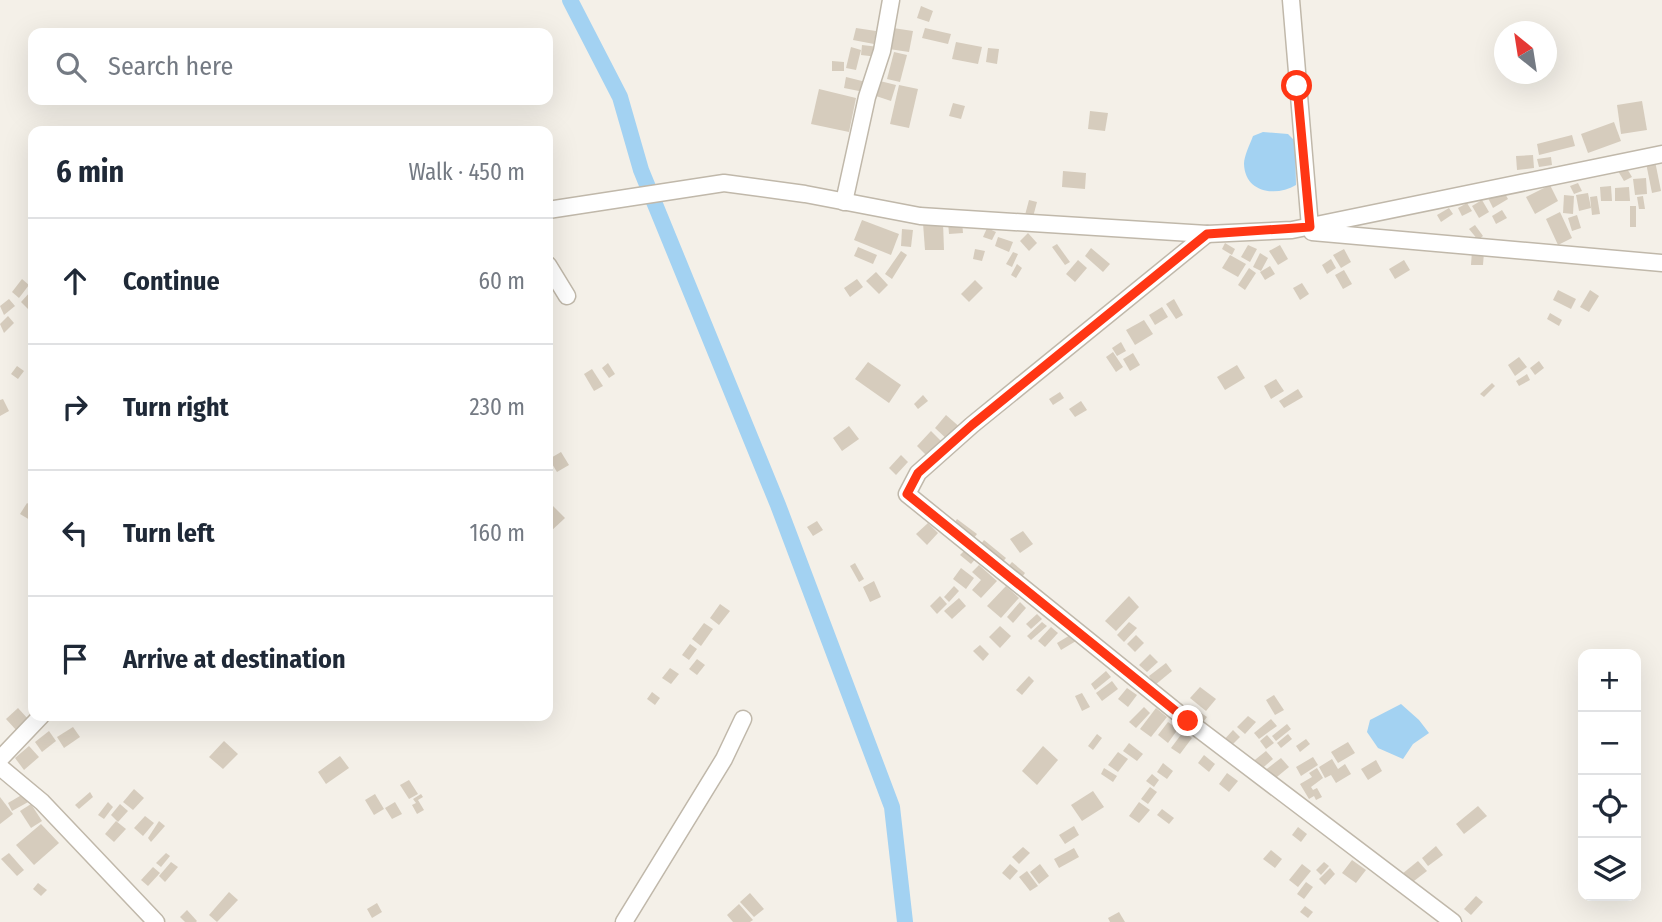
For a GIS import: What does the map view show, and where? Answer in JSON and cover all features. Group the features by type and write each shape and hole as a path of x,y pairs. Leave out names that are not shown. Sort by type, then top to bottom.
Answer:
{"street":[{"path":"844,202 867,97 882,51 891,0"},
{"path":"1291,0 1310,227"},
{"path":"553,209 724,183 920,216 1207,234 1292,230 1662,154"},
{"path":"1292,230 1662,263"},
{"path":"1207,234 972,425 918,473 907,494 1188,721 1453,922"},
{"path":"553,273 567,296"},
{"path":"624,922 724,759 743,719"},
{"path":"0,760 36,721"},
{"path":"0,767 42,802 156,922"}],"water":[{"path":"1263,132 1288,134 1295,141 1296,185 1280,191 1271,191 1256,187 1250,181 1246,174 1245,157 1253,136"},
{"path":"1401,704 1429,733 1413,744 1403,759 1378,748 1367,732 1370,720"}],"building":[{"path":"921,6 933,11 929,22 917,18"},
{"path":"856,28 876,31 874,44 853,40"},
{"path":"893,28 913,31 909,52 889,49"},
{"path":"925,28 951,34 948,44 922,38"},
{"path":"956,42 982,47 978,64 952,59"},
{"path":"862,45 879,47 878,57 861,55"},
{"path":"851,47 861,50 856,70 846,68"},
{"path":"988,48 999,49 997,64 986,62"},
{"path":"894,52 907,55 900,82 887,79"},
{"path":"832,61 844,62 844,71 832,71"},
{"path":"846,77 866,82 864,92 844,88"},
{"path":"880,81 896,85 891,101 876,96"},
{"path":"899,85 918,89 909,128 890,124"},
{"path":"819,89 856,98 849,132 811,124"},
{"path":"1642,101 1647,130 1621,134 1617,105"},
{"path":"953,103 965,106 961,119 949,116"},
{"path":"1090,111 1108,113 1105,131 1088,129"},
{"path":"1614,122 1621,141 1588,153 1581,134"},
{"path":"1572,135 1575,146 1539,155 1537,144"},
{"path":"1533,155 1534,168 1517,170 1516,156"},
{"path":"1551,157 1552,165 1539,167 1537,159"},
{"path":"1655,161 1661,191 1652,193 1646,163"},
{"path":"1626,167 1632,177 1624,181 1618,171"},
{"path":"1063,171 1086,173 1085,189 1062,187"},
{"path":"1646,178 1647,194 1635,195 1633,179"},
{"path":"1578,183 1582,191 1574,194 1570,186"},
{"path":"1550,185 1558,201 1535,214 1526,197"},
{"path":"1611,186 1612,201 1601,201 1600,187"},
{"path":"1629,187 1630,201 1615,201 1615,188"},
{"path":"1503,190 1508,199 1493,208 1488,198"},
{"path":"1588,193 1591,208 1579,211 1576,195"},
{"path":"1564,195 1574,196 1573,214 1563,213"},
{"path":"1597,196 1600,214 1592,215 1590,197"},
{"path":"1643,196 1645,209 1639,209 1637,197"},
{"path":"1029,200 1037,202 1033,217 1025,215"},
{"path":"1482,200 1489,212 1479,218 1472,206"},
{"path":"1467,203 1472,211 1462,216 1458,208"},
{"path":"1630,206 1636,206 1636,227 1630,227"},
{"path":"1449,208 1453,214 1441,222 1437,215"},
{"path":"1502,210 1507,218 1496,224 1492,216"},
{"path":"1560,212 1572,238 1558,245 1546,219"},
{"path":"1577,215 1581,228 1572,231 1568,218"},
{"path":"862,220 899,234 891,255 854,240"},
{"path":"962,221 963,233 949,234 948,222"},
{"path":"943,222 944,250 925,250 923,223"},
{"path":"1475,225 1483,236 1478,240 1469,229"},
{"path":"987,228 996,232 992,240 983,237"},
{"path":"902,229 913,230 911,247 901,246"},
{"path":"1028,233 1037,243 1029,251 1020,241"},
{"path":"998,237 1013,242 1009,252 995,246"},
{"path":"1225,243 1235,249 1232,255 1222,249"},
{"path":"1057,244 1070,262 1065,265 1052,247"},
{"path":"1248,245 1257,249 1250,262 1241,257"},
{"path":"1280,245 1288,259 1278,265 1269,251"},
{"path":"858,247 877,255 873,264 854,256"},
{"path":"1091,248 1110,264 1103,272 1085,256"},
{"path":"975,249 985,251 982,261 973,259"},
{"path":"1344,249 1351,262 1341,268 1333,255"},
{"path":"901,251 907,255 892,279 885,274"},
{"path":"1472,251 1484,252 1483,265 1471,265"},
{"path":"1013,252 1018,254 1012,267 1006,264"},
{"path":"1260,253 1268,258 1261,271 1253,267"},
{"path":"1230,255 1246,264 1238,277 1222,268"},
{"path":"1331,259 1336,268 1327,274 1322,265"},
{"path":"1078,260 1087,268 1075,282 1066,274"},
{"path":"1404,260 1410,270 1395,279 1389,269"},
{"path":"1017,264 1022,268 1016,278 1011,275"},
{"path":"1270,266 1275,274 1265,280 1260,272"},
{"path":"1249,268 1256,273 1245,290 1238,285"},
{"path":"1344,270 1352,284 1343,289 1335,275"},
{"path":"876,272 888,285 879,294 866,281"},
{"path":"22,279 28,284 19,298 12,292"},
{"path":"857,279 863,287 850,297 844,288"},
{"path":"975,280 983,288 969,302 961,294"},
{"path":"1302,283 1309,294 1300,300 1293,288"},
{"path":"1558,290 1576,299 1571,309 1553,300"},
{"path":"1590,290 1599,296 1589,312 1580,307"},
{"path":"28,294 28,309 21,302"},
{"path":"9,299 15,306 4,315 0,306"},
{"path":"1174,299 1183,315 1176,319 1166,304"},
{"path":"1162,307 1168,317 1155,325 1149,315"},
{"path":"1550,313 1562,320 1559,326 1547,319"},
{"path":"8,316 14,323 4,333 0,324"},
{"path":"1144,320 1153,334 1135,345 1126,330"},
{"path":"1121,342 1126,351 1117,356 1112,348"},
{"path":"1113,352 1123,367 1116,372 1106,357"},
{"path":"1133,353 1140,365 1130,371 1123,359"},
{"path":"1519,357 1527,367 1515,376 1508,365"},
{"path":"1539,361 1544,368 1535,375 1530,368"},
{"path":"868,362 901,385 889,403 855,379"},
{"path":"608,363 615,374 609,378 602,368"},
{"path":"1237,365 1245,378 1225,390 1217,377"},
{"path":"17,366 24,371 18,379 11,374"},
{"path":"592,369 603,386 594,391 584,374"},
{"path":"1527,374 1530,380 1519,386 1516,381"},
{"path":"1276,379 1284,391 1271,399 1264,386"},
{"path":"1492,383 1495,386 1484,397 1480,394"},
{"path":"1298,389 1303,397 1284,408 1279,401"},
{"path":"1060,392 1064,398 1053,405 1049,399"},
{"path":"923,395 928,401 918,409 914,404"},
{"path":"3,399 9,411 0,416 0,400"},
{"path":"1081,401 1087,410 1075,417 1069,409"},
{"path":"946,415 962,429 950,442 935,428"},
{"path":"849,426 859,439 842,451 833,438"},
{"path":"931,431 942,442 928,457 917,446"},
{"path":"561,452 569,465 557,472 553,466 553,457"},
{"path":"901,455 908,462 896,475 889,468"},
{"path":"27,503 28,504 28,519 20,514"},
{"path":"553,506 565,518 553,529"},
{"path":"957,519 977,534 970,543 951,528"},
{"path":"817,521 823,530 813,536 807,527"},
{"path":"928,523 938,533 927,545 916,534"},
{"path":"1023,531 1033,544 1020,553 1010,539"},
{"path":"984,540 1006,558 1000,565 978,548"},
{"path":"968,547 978,556 971,564 960,555"},
{"path":"1012,562 1025,573 1019,581 1005,570"},
{"path":"855,563 864,579 859,582 850,566"},
{"path":"979,565 997,581 981,598 972,590 981,580 972,572"},
{"path":"961,568 974,578 966,589 953,579"},
{"path":"874,581 881,597 870,602 863,587"},
{"path":"954,586 959,591 949,602 944,597"},
{"path":"1006,586 1019,598 1001,618 987,606"},
{"path":"940,596 947,604 937,614 930,606"},
{"path":"1129,596 1139,607 1116,631 1105,621"},
{"path":"959,598 966,606 952,619 944,611"},
{"path":"1020,602 1026,608 1013,623 1007,617"},
{"path":"720,604 730,611 719,625 710,618"},
{"path":"1037,614 1042,619 1031,629 1026,624"},
{"path":"1042,622 1047,626 1031,640 1027,636"},
{"path":"1129,622 1137,628 1124,642 1117,635"},
{"path":"704,623 713,629 701,646 692,639"},
{"path":"1000,626 1011,636 1000,648 989,637"},
{"path":"1051,627 1058,633 1045,647 1038,641"},
{"path":"1072,634 1076,641 1061,650 1057,643"},
{"path":"1136,635 1144,643 1135,652 1127,644"},
{"path":"690,644 697,649 689,660 682,655"},
{"path":"980,645 989,654 983,661 973,651"},
{"path":"1150,654 1158,662 1147,672 1139,665"},
{"path":"697,659 705,665 697,675 689,669"},
{"path":"1166,663 1172,671 1155,685 1149,676"},
{"path":"670,668 679,674 671,684 662,678"},
{"path":"1106,671 1111,677 1095,690 1091,684"},
{"path":"1029,676 1034,681 1022,695 1016,690"},
{"path":"1112,681 1118,689 1102,701 1096,693"},
{"path":"1200,687 1216,699 1206,711 1190,698"},
{"path":"1127,688 1137,695 1128,707 1118,699"},
{"path":"652,692 660,698 655,705 647,699"},
{"path":"1082,693 1090,707 1082,711 1075,696"},
{"path":"1274,695 1284,710 1275,715 1266,700"},
{"path":"1144,707 1150,713 1136,728 1129,722"},
{"path":"18,708 28,721 17,731 6,719"},
{"path":"1156,708 1167,717 1151,737 1140,729"},
{"path":"1197,710 1207,717 1201,725 1191,718"},
{"path":"1248,716 1256,722 1245,734 1237,727"},
{"path":"1271,719 1277,726 1259,739 1254,733"},
{"path":"1168,722 1178,729 1168,743 1158,735"},
{"path":"1287,724 1291,729 1276,741 1272,736"},
{"path":"73,727 80,737 64,748 57,737"},
{"path":"1233,730 1240,737 1229,748 1222,742"},
{"path":"49,731 56,741 42,752 35,742"},
{"path":"1183,732 1192,738 1180,754 1171,748"},
{"path":"1097,734 1102,738 1093,750 1088,746"},
{"path":"1288,734 1292,739 1281,748 1277,743"},
{"path":"1267,735 1274,743 1266,749 1260,741"},
{"path":"1306,739 1310,744 1300,752 1296,746"},
{"path":"224,741 238,754 223,769 209,757"},
{"path":"1348,742 1355,753 1338,763 1331,752"},
{"path":"1129,743 1143,754 1137,761 1123,751"},
{"path":"29,746 39,757 24,770 15,758"},
{"path":"1043,746 1058,760 1037,785 1022,771"},
{"path":"1266,751 1273,759 1258,772 1251,763"},
{"path":"1118,752 1128,759 1118,772 1108,765"},
{"path":"1204,755 1215,764 1209,772 1198,763"},
{"path":"340,756 349,768 326,784 318,772"},
{"path":"1313,757 1318,765 1301,776 1296,767"},
{"path":"1281,758 1289,767 1272,781 1264,771"},
{"path":"1332,759 1338,769 1345,764 1351,774 1336,783 1331,775 1325,778 1319,767"},
{"path":"1376,760 1382,771 1368,780 1361,769"},
{"path":"1163,763 1173,771 1167,779 1157,772"},
{"path":"1104,768 1117,776 1113,782 1101,774"},
{"path":"1317,768 1323,778 1311,787 1313,790 1317,788 1322,797 1316,800 1314,796 1309,799 1300,784 1312,777 1309,773"},
{"path":"1227,773 1238,781 1229,792 1219,784"},
{"path":"1152,774 1159,780 1154,787 1146,781"},
{"path":"409,780 418,794 409,799 400,785"},
{"path":"1150,787 1157,792 1148,804 1141,799"},
{"path":"134,789 144,798 133,810 123,802"},
{"path":"1093,791 1104,807 1082,821 1071,805"},
{"path":"90,792 93,797 79,809 75,805"},
{"path":"25,793 30,801 12,811 8,803"},
{"path":"375,794 384,809 374,815 365,800"},
{"path":"421,794 423,797 418,800 424,810 417,814 412,805 416,803 413,799"},
{"path":"0,797 13,814 0,824"},
{"path":"108,802 113,807 104,819 98,815"},
{"path":"395,802 402,814 392,819 385,808"},
{"path":"1139,802 1150,810 1139,823 1129,816"},
{"path":"31,804 42,821 31,828 20,811"},
{"path":"120,804 128,811 118,822 111,815"},
{"path":"1478,806 1487,816 1464,834 1456,824"},
{"path":"1162,809 1174,818 1169,824 1157,815"},
{"path":"145,816 154,823 143,836 134,828"},
{"path":"116,821 126,829 114,842 105,834"},
{"path":"159,821 165,826 151,842 148,838"},
{"path":"41,824 59,843 34,865 16,845"},
{"path":"1074,826 1079,835 1065,844 1059,835"},
{"path":"1298,827 1307,834 1301,842 1292,835"},
{"path":"1436,846 1443,855 1428,866 1422,858"},
{"path":"1023,847 1030,853 1019,864 1012,857"},
{"path":"1074,848 1079,857 1059,868 1054,859"},
{"path":"1271,850 1282,859 1275,868 1263,859"},
{"path":"9,853 24,870 17,876 1,859"},
{"path":"166,853 170,856 161,867 156,863"},
{"path":"1352,860 1366,870 1356,883 1342,873"},
{"path":"1418,861 1427,871 1410,884 1402,874"},
{"path":"171,862 178,867 165,882 159,876"},
{"path":"1324,862 1329,866 1321,875 1316,870"},
{"path":"1010,864 1018,871 1010,880 1002,873"},
{"path":"1040,864 1049,876 1039,884 1030,872"},
{"path":"1302,864 1311,871 1298,887 1289,880"},
{"path":"153,867 160,873 148,886 141,880"},
{"path":"1330,868 1335,874 1325,885 1319,879"},
{"path":"1027,871 1038,886 1030,891 1019,877"},
{"path":"1306,882 1313,887 1304,899 1297,894"},
{"path":"38,883 47,890 41,896 33,889"},
{"path":"229,892 238,900 217,922 209,915"},
{"path":"750,893 764,909 754,917 740,902"},
{"path":"1476,896 1483,902 1471,915 1464,909"},
{"path":"377,903 382,912 372,918 367,909"},
{"path":"739,904 753,920 733,922 727,915"},
{"path":"1305,906 1313,912 1308,918 1300,912"},
{"path":"187,910 196,922 185,922 180,917"},
{"path":"1119,912 1125,922 1110,922 1108,918"}],"waterway":[{"path":"570,0 620,97 641,170 778,505 892,807 905,922"}],"route":[{"path":"1188,721 907,494 909,485 918,473 972,425 1207,234 1310,227 1297,86"}]}
